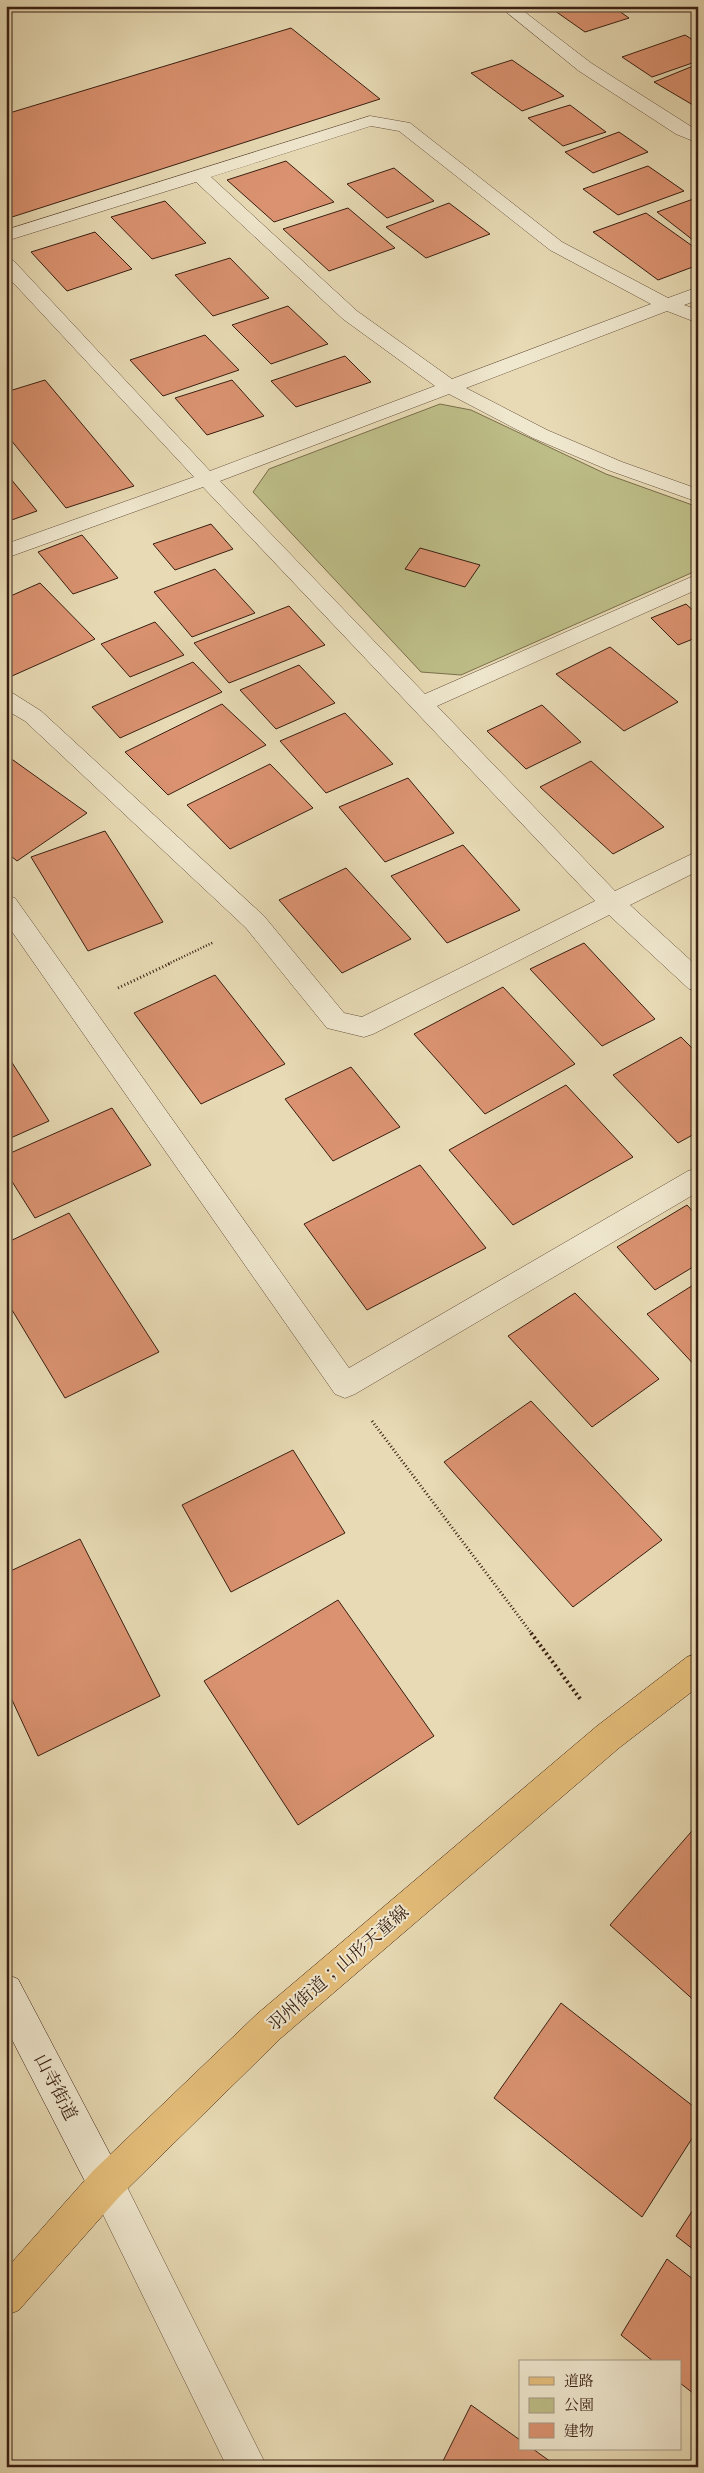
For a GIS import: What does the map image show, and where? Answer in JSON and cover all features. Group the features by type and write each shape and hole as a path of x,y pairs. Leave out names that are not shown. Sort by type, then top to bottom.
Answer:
{"main road":[{"name":"羽州街道；山形天童線","path":"6,2297 106,2184 269,2026 608,1737 698,1668"}],"street":[{"path":"507,6 585,67 682,130 698,138"},
{"path":"6,236 370,121 404,127 504,208 556,246 668,306 698,317"},
{"path":"198,174 350,315 450,387 540,434 616,466 698,496"},
{"path":"6,264 207,479 612,903 698,982"},
{"path":"6,551 207,479 668,306 698,293"},
{"path":"422,704 698,581"},
{"path":"6,700 33,716 255,922 336,1021 364,1027 698,860"},
{"path":"6,904 345,1385 698,1179"},
{"name":"山寺街道","path":"6,1991 106,2184 248,2467"}],"path":[{"path":"79,1007 255,922"},
{"path":"345,1385 608,1737"}],"green space":[{"path":"440,404 471,410 606,474 698,507 698,570 461,675 421,672 253,492 269,469"}],"building":[{"path":"548,6 612,6 629,18 585,32"},
{"path":"291,28 380,99 12,217 6,211 6,114"},
{"path":"685,35 698,43 698,61 652,77 622,57"},
{"path":"512,60 564,96 522,111 471,73"},
{"path":"698,64 698,108 654,82"},
{"path":"570,105 606,132 563,146 528,118"},
{"path":"619,132 648,152 593,173 565,152"},
{"path":"286,161 334,202 274,222 227,180"},
{"path":"648,166 684,191 618,215 583,189"},
{"path":"394,168 434,201 387,218 347,184"},
{"path":"696,198 698,199 698,244 657,212"},
{"path":"165,201 206,243 152,259 111,217"},
{"path":"449,203 490,234 426,258 386,227"},
{"path":"348,208 395,248 329,271 283,229"},
{"path":"646,213 698,250 698,265 658,280 593,232"},
{"path":"95,232 132,269 67,291 31,252"},
{"path":"230,258 269,298 213,316 175,275"},
{"path":"288,306 328,344 271,364 232,325"},
{"path":"205,335 239,370 163,396 130,360"},
{"path":"345,356 371,382 296,407 271,381"},
{"path":"45,380 134,486 66,508 6,434 6,392"},
{"path":"232,380 264,416 207,435 175,398"},
{"path":"6,473 37,511 6,522"},
{"path":"211,524 233,549 175,570 153,544"},
{"path":"82,535 118,578 73,594 38,552"},
{"path":"420,548 480,565 465,587 405,569"},
{"path":"215,569 255,613 192,637 154,592"},
{"path":"40,583 95,639 12,676 6,669 6,598"},
{"path":"686,604 698,615 698,637 678,645 651,618"},
{"path":"289,606 325,645 229,683 194,643"},
{"path":"155,622 184,655 130,677 101,644"},
{"path":"610,647 678,702 624,731 556,674"},
{"path":"193,662 222,692 120,738 92,707"},
{"path":"299,665 335,703 276,729 240,690"},
{"path":"222,704 266,745 168,795 125,752"},
{"path":"542,705 581,742 526,769 487,731"},
{"path":"345,713 393,764 326,793 280,741"},
{"path":"6,755 87,813 17,861 6,852"},
{"path":"591,761 664,827 613,854 540,787"},
{"path":"270,764 313,808 230,849 187,805"},
{"path":"408,778 454,833 385,862 339,807"},
{"path":"105,831 163,922 88,951 31,857"},
{"path":"463,845 520,910 447,943 391,876"},
{"path":"346,868 411,939 342,973 279,900"},
{"path":"584,943 655,1019 602,1046 530,969"},
{"path":"215,975 285,1064 201,1104 134,1013"},
{"path":"503,987 575,1064 485,1114 414,1034"},
{"path":"681,1037 698,1054 698,1132 678,1143 613,1075"},
{"path":"11,1061 49,1121 6,1140 6,1063"},
{"path":"351,1067 400,1127 333,1161 285,1099"},
{"path":"566,1085 633,1157 513,1225 449,1150"},
{"path":"112,1108 151,1165 35,1218 6,1172 6,1155"},
{"path":"420,1165 486,1248 367,1310 304,1224"},
{"path":"687,1205 698,1217 698,1264 655,1290 617,1247"},
{"path":"69,1213 159,1352 65,1398 6,1300 6,1243"},
{"path":"698,1282 698,1369 647,1314"},
{"path":"575,1293 659,1379 592,1427 508,1336"},
{"path":"531,1401 662,1540 573,1607 444,1462"},
{"path":"293,1450 345,1533 231,1592 182,1505"},
{"path":"80,1539 160,1696 38,1756 6,1687 6,1573"},
{"path":"338,1600 434,1736 298,1825 204,1681"},
{"path":"698,1824 698,2004 610,1925"},
{"path":"561,2003 698,2110 698,2129 642,2217 494,2098"},
{"path":"698,2202 698,2253 676,2236"},
{"path":"667,2259 698,2283 698,2397 682,2385 682,2360 652,2360 621,2335"},
{"path":"471,2405 519,2439 519,2450 534,2450 558,2467 440,2467"}]}
